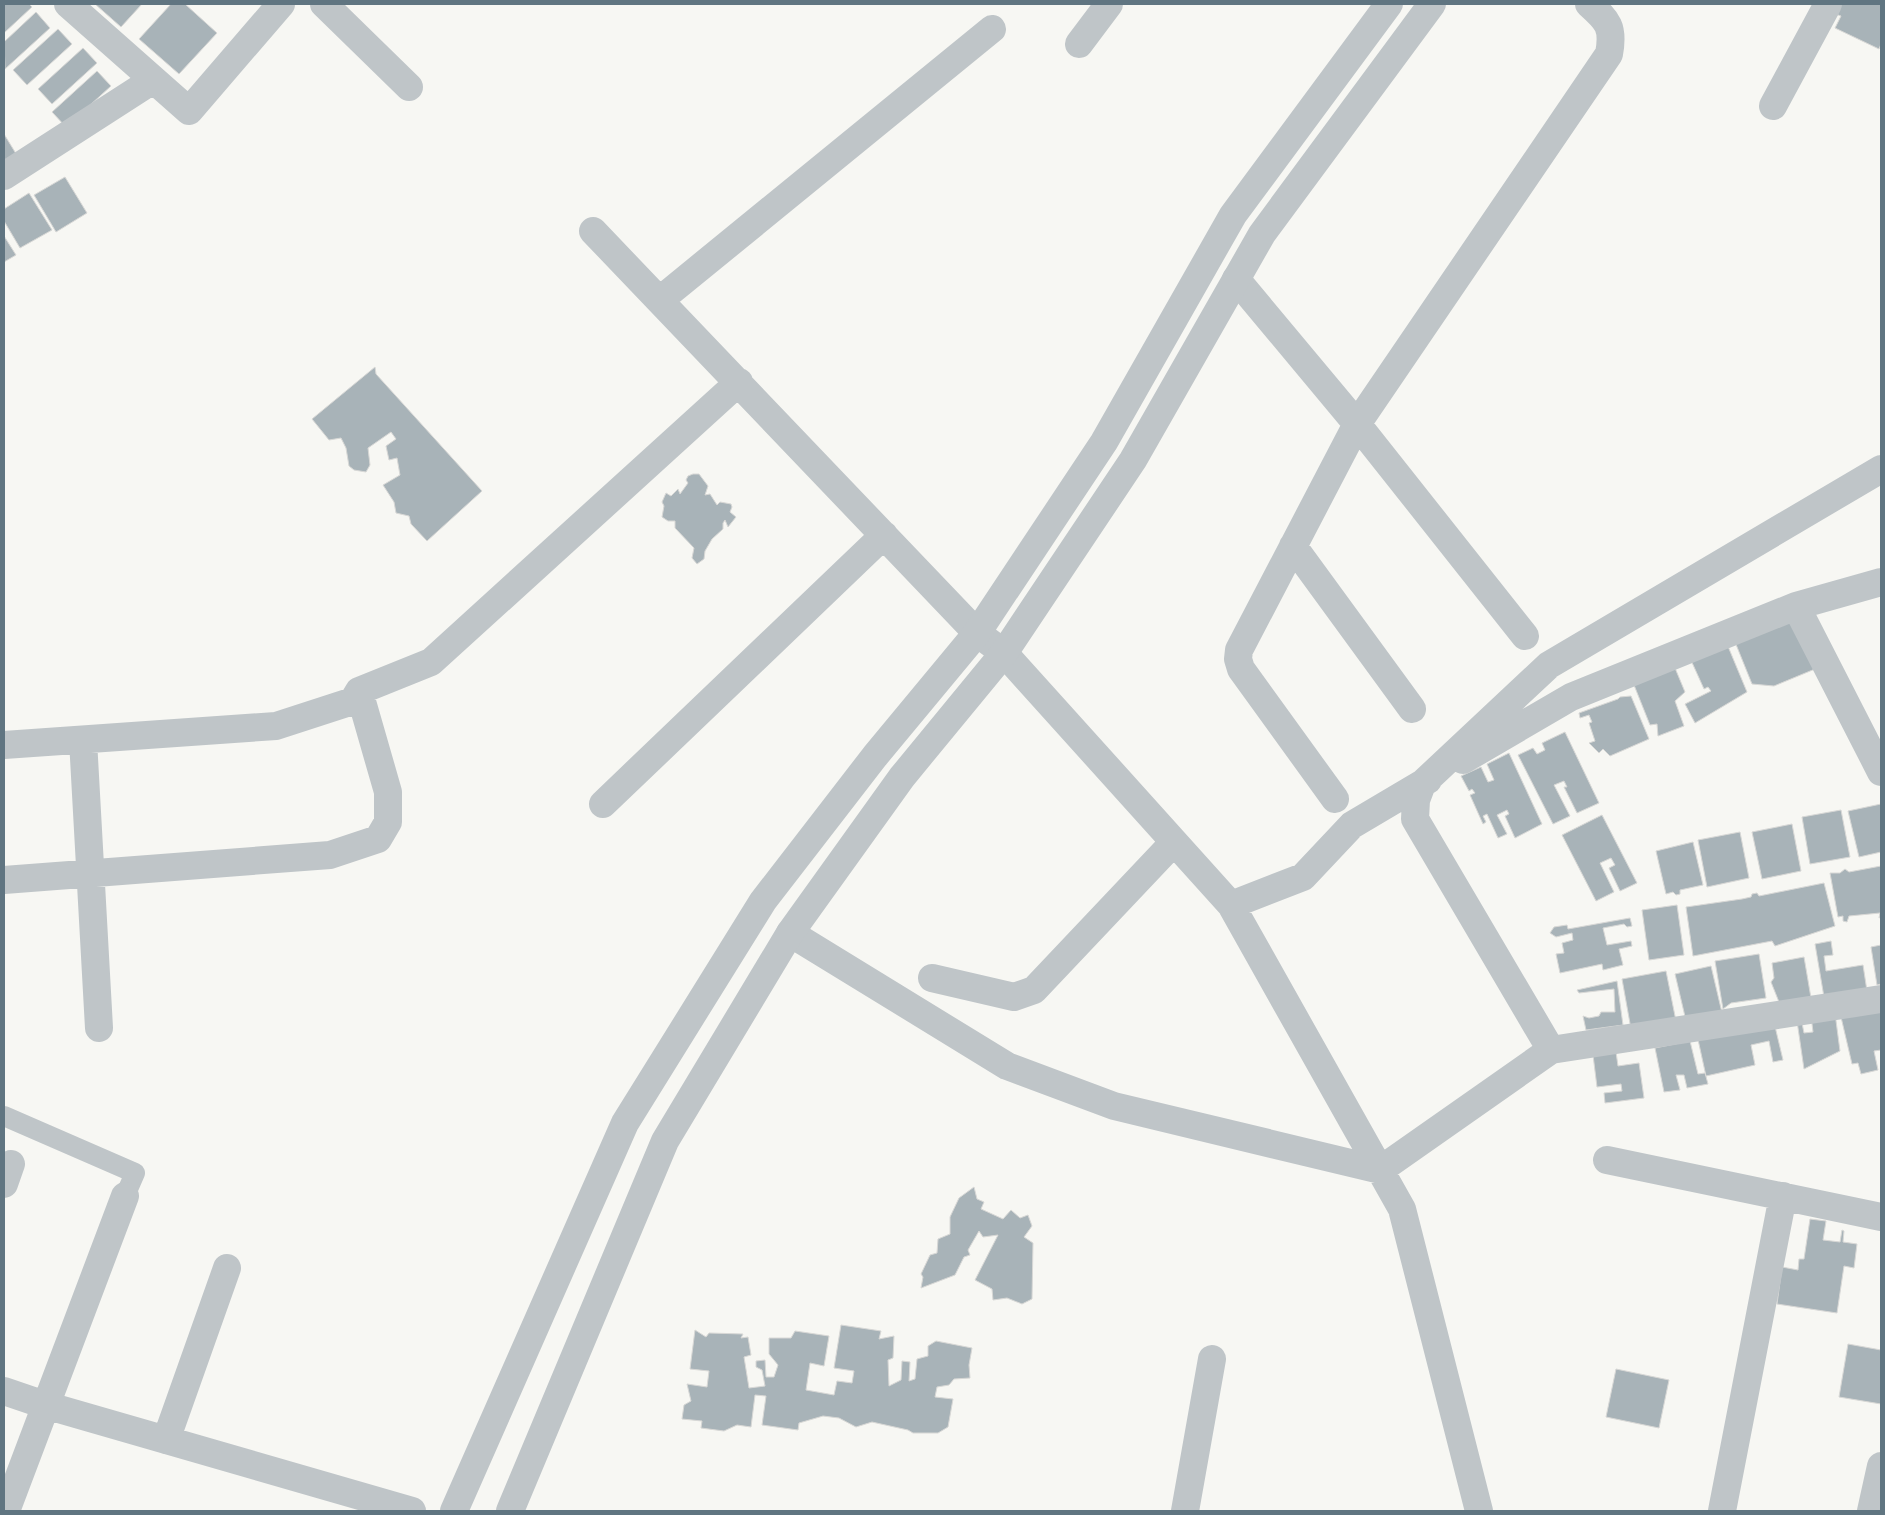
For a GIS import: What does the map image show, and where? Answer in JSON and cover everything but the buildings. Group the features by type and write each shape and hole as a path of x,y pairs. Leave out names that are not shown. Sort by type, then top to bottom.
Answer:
{"street":[{"path":"68,4 189,111 281,4"},
{"path":"324,4 409,87"},
{"path":"1079,44 1109,4"},
{"path":"454,1511 625,1123 762,901 875,756 977,633 1104,442 1233,215 1390,4"},
{"path":"510,1511 665,1141 790,933 902,777 1004,653 1133,460 1262,234 1432,4"},
{"path":"1335,799 1241,669 1238,659 1239,650 1357,424 1609,54 1612,38 1608,21 1590,4"},
{"path":"1773,106 1828,4"},
{"path":"660,300 992,29"},
{"path":"4,176 153,80"},
{"path":"594,231 977,633 1004,653 1231,905 1402,1209 1479,1511"},
{"path":"1236,279 1357,424 1525,636"},
{"path":"4,745 276,726 353,701 359,691 431,662 739,382"},
{"path":"1551,1050 1415,819 1416,800 1422,784 1549,665 1881,470"},
{"path":"603,804 884,535"},
{"path":"1294,546 1412,709"},
{"path":"1231,905 1303,877 1352,825 1571,698 1796,606 1881,582"},
{"path":"1796,606 1881,772"},
{"path":"4,880 330,855 378,839 388,822 388,792 359,691"},
{"path":"83,740 99,1028"},
{"path":"932,978 1014,997 1034,990 1174,842"},
{"path":"790,933 1007,1066 1114,1106 1380,1170 1551,1050 1881,999"},
{"path":"1607,1160 1881,1216"},
{"path":"6,1511 125,1196"},
{"path":"1722,1511 1783,1196"},
{"path":"166,1440 227,1268"},
{"path":"1185,1511 1212,1359"},
{"path":"4,1391 45,1405 412,1511"},
{"path":"1871,1511 1881,1466"}],"lane":[{"path":"4,1116 134,1173 125,1196"}]}
